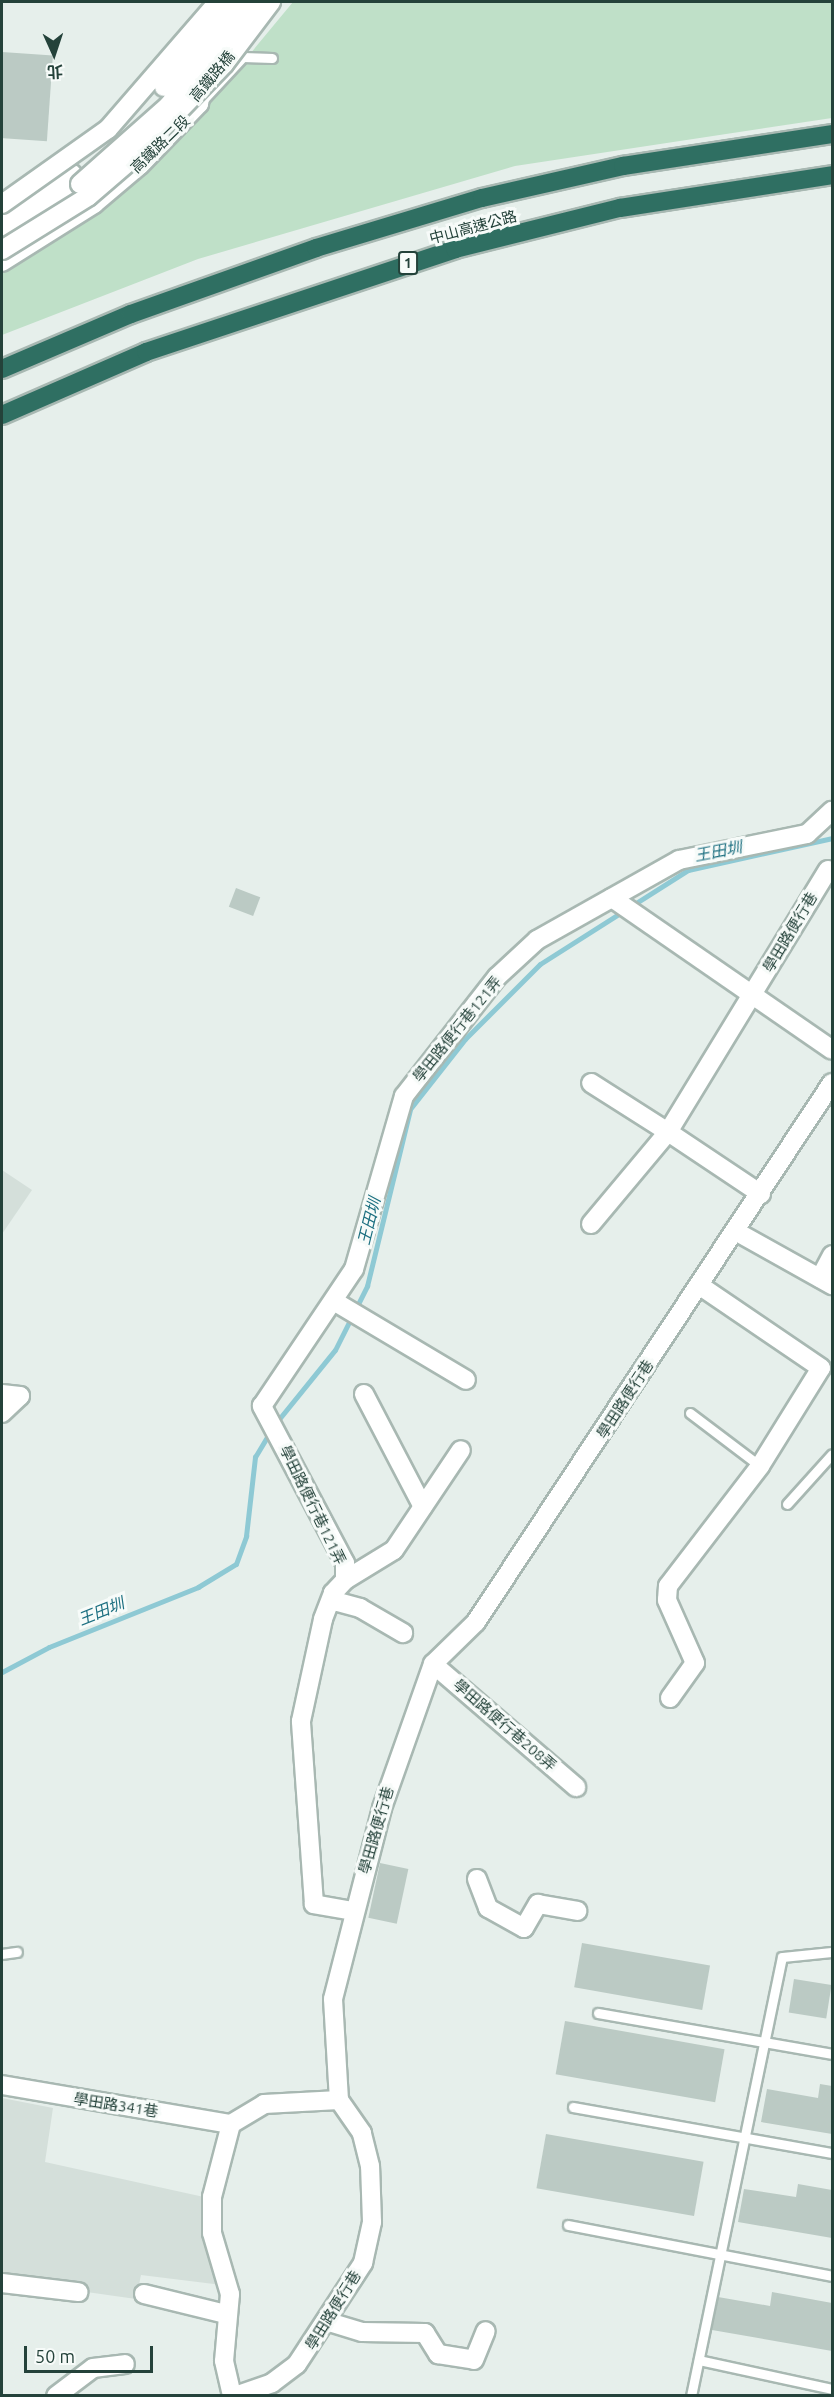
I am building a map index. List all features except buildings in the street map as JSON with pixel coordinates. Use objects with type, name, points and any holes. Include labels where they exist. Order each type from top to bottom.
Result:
[{"type":"highway","name":"中山高速公路","points":[[2,369],[196,290],[482,198],[623,166],[832,134]]},
{"type":"highway","name":"中山高速公路","points":[[2,415],[157,348],[455,249],[620,208],[832,175]]},
{"type":"street","points":[[2,204],[108,129],[218,2]]},
{"type":"street","name":"高鐵路橋","points":[[2,218],[76,179],[157,94],[237,2]]},
{"type":"street","name":"高鐵路橋","points":[[2,232],[76,179],[168,106],[253,2]]},
{"type":"street","name":"高鐵路橋","points":[[2,250],[88,196],[134,158],[224,64],[271,2]]},
{"type":"street","name":"高鐵路二段","points":[[2,193],[102,124],[166,60],[197,65],[205,81],[199,104],[94,204],[2,262]]},
{"type":"street","name":"學田路便行巷121弄","points":[[353,1911],[314,1904],[301,1721],[345,1563],[262,1406],[337,1303],[354,1269],[404,1096],[497,977],[537,940],[679,860],[807,834],[832,811]]},
{"type":"street","name":"學田路便行巷","points":[[591,1224],[668,1132],[828,870]]},
{"type":"street","points":[[612,898],[832,1050]]},
{"type":"street","points":[[591,1083],[761,1194]]},
{"type":"street","name":"學田路便行巷","points":[[234,2396],[272,2383],[297,2364],[329,2322],[363,2263],[372,2222],[370,2166],[362,2133],[339,2100],[333,1999],[353,1911],[399,1755],[433,1664],[476,1622],[699,1285],[737,1232],[832,1083]]},
{"type":"street","points":[[737,1232],[826,1281],[832,1255]]},
{"type":"street","points":[[670,1698],[694,1663],[667,1600],[668,1587],[760,1466],[827,1362],[699,1285]]},
{"type":"street","points":[[337,1303],[466,1380]]},
{"type":"street","points":[[2,1394],[20,1396],[2,1413]]},
{"type":"street","points":[[364,1394],[423,1507]]},
{"type":"street","points":[[403,1633],[338,1602],[339,1586],[394,1550],[461,1450]]},
{"type":"street","name":"學田路便行巷208弄","points":[[433,1664],[576,1787]]},
{"type":"street","points":[[477,1879],[488,1908],[524,1928],[538,1904],[577,1911]]},
{"type":"street","name":"學田路341巷","points":[[2,2085],[231,2124]]},
{"type":"street","points":[[234,2396],[224,2361],[226,2314],[230,2294],[212,2233],[212,2198],[231,2124],[264,2104],[339,2100]]},
{"type":"street","points":[[2,2283],[78,2292]]},
{"type":"street","points":[[144,2294],[226,2314]]},
{"type":"street","points":[[329,2322],[362,2332],[425,2333],[438,2354],[474,2360],[486,2331]]},
{"type":"street","points":[[56,2396],[93,2368],[125,2364]]},
{"type":"lane","points":[[199,104],[243,57],[272,58]]},
{"type":"lane","points":[[690,1413],[760,1466]]},
{"type":"lane","points":[[787,1504],[832,1454]]},
{"type":"lane","points":[[2,1954],[17,1952]]},
{"type":"lane","points":[[691,2396],[782,1957],[832,1952]]},
{"type":"lane","points":[[598,2013],[832,2054]]},
{"type":"lane","points":[[573,2107],[832,2153]]},
{"type":"lane","points":[[568,2225],[832,2276]]},
{"type":"lane","points":[[699,2360],[832,2389]]},
{"type":"shaded area","points":[[2,1170],[32,1190],[2,1234]]},
{"type":"shaded area","points":[[2,2098],[53,2108],[45,2162],[213,2199],[230,2286],[141,2275],[136,2299],[2,2280]]},
{"type":"green space","points":[[293,2],[832,2],[832,118],[515,166],[198,259],[2,335],[2,270],[97,210],[142,173],[187,130]]},
{"type":"waterway","name":"王田圳","points":[[275,1424],[335,1350],[367,1286],[410,1109],[465,1039],[540,964],[688,870],[832,838]]},
{"type":"waterway","name":"王田圳","points":[[2,1672],[49,1647],[198,1587],[236,1564],[246,1536],[255,1457],[270,1432]]}]
